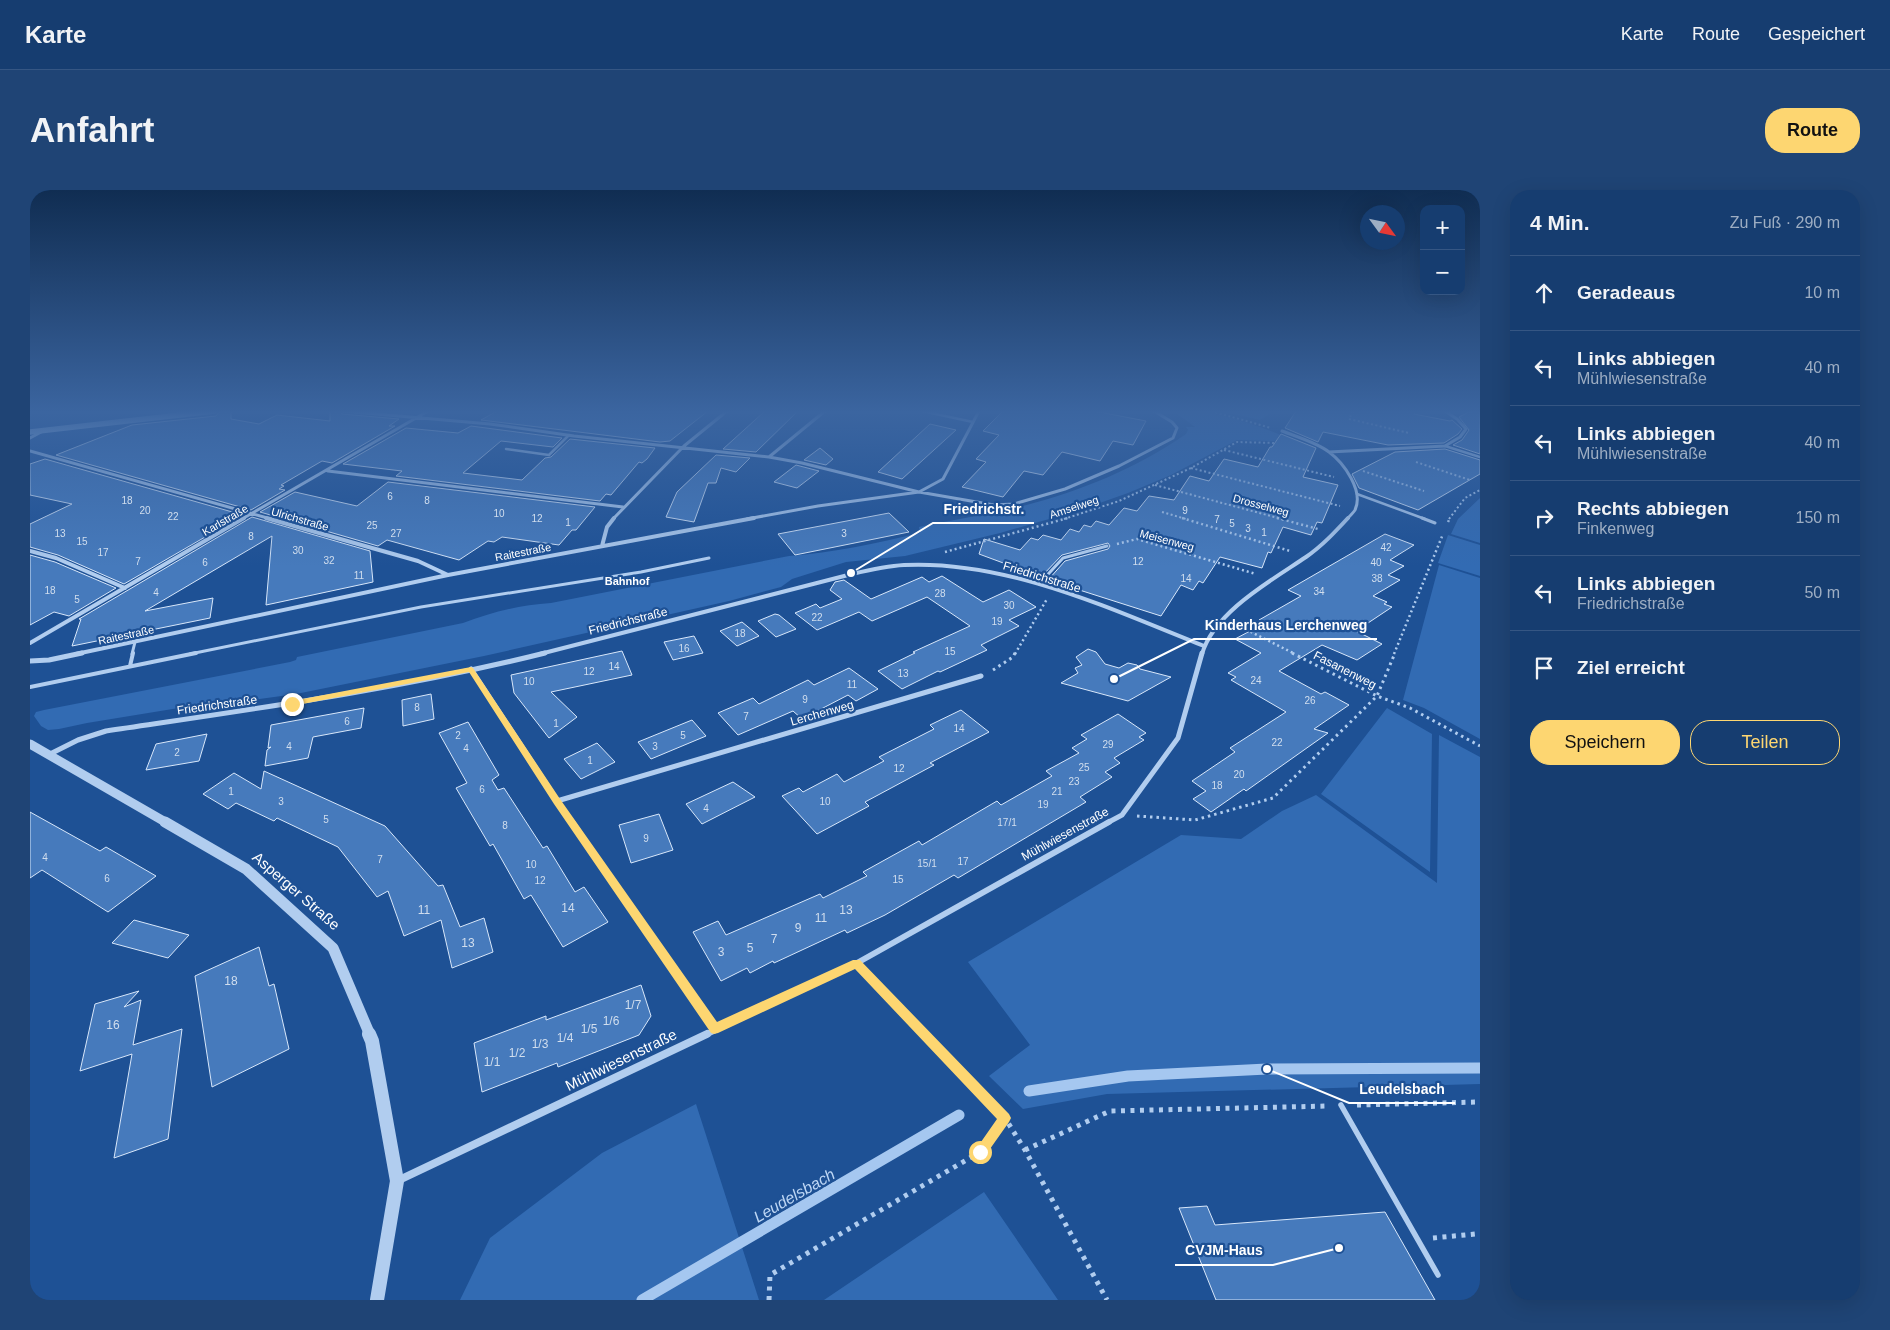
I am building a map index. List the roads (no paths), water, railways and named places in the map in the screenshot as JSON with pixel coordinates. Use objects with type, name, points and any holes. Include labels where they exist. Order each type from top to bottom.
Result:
[{"type":"street","name":"Ulrichstraße","points":[[71,463],[418,561],[448,575]]},
{"type":"street","name":"Karlstraße","points":[[30,643],[253,515],[339,463]]},
{"type":"street","points":[[602,546],[607,527],[623,507],[667,463]]},
{"type":"street","points":[[801,463],[919,492],[994,505],[1014,504],[1065,489],[1125,463]]},
{"type":"street","name":"Raitestraße","points":[[30,661],[49,660],[448,575],[818,506],[919,492],[943,479],[952,463]]},
{"type":"street","points":[[1339,463],[1353,482],[1357,494]]},
{"type":"street","points":[[327,470],[623,507]]},
{"type":"street","name":"Mühlwiesenstraße","points":[[397,1182],[714,1029],[857,963],[1122,815],[1178,738],[1204,646],[1224,618],[1270,579],[1306,556],[1334,534],[1355,510],[1357,494]]},
{"type":"street","points":[[30,551],[56,558],[125,588]]},
{"type":"street","name":"Friedrichstraße","points":[[50,754],[78,740],[106,731],[292,704],[523,658],[788,591],[866,569],[918,565],[955,566],[995,572],[1039,584],[1204,646]]},
{"type":"street","points":[[471,669],[557,801],[714,1029]]},
{"type":"street","name":"Lerchenweg","points":[[557,801],[981,676]]},
{"type":"street","name":"Asperger Straße","points":[[30,744],[246,869],[333,948],[372,1041],[397,1182],[377,1300]]},
{"type":"lane","points":[[1357,494],[1435,523]]},
{"type":"lane","points":[[1039,584],[1064,558],[1107,546]]},
{"type":"lane","points":[[30,687],[421,607],[642,572],[709,558]]},
{"type":"lane","points":[[130,666],[135,642]]},
{"type":"lane","points":[[1340,1105],[1438,1275]]},
{"type":"waterway","name":"Leudelsbach","points":[[1029,1091],[1128,1076],[1267,1069],[1480,1068]]},
{"type":"waterway","name":"Leudelsbach","points":[[642,1300],[959,1115]]},
{"type":"place","name":"Friedrichstr.","points":[[851,573]]},
{"type":"place","name":"Kinderhaus Lerchenweg","points":[[1114,679]]},
{"type":"place","name":"Leudelsbach","points":[[1267,1069]]},
{"type":"place","name":"CVJM-Haus","points":[[1339,1248]]},
{"type":"district","name":"Bahnhof","points":[[627,581]]}]
